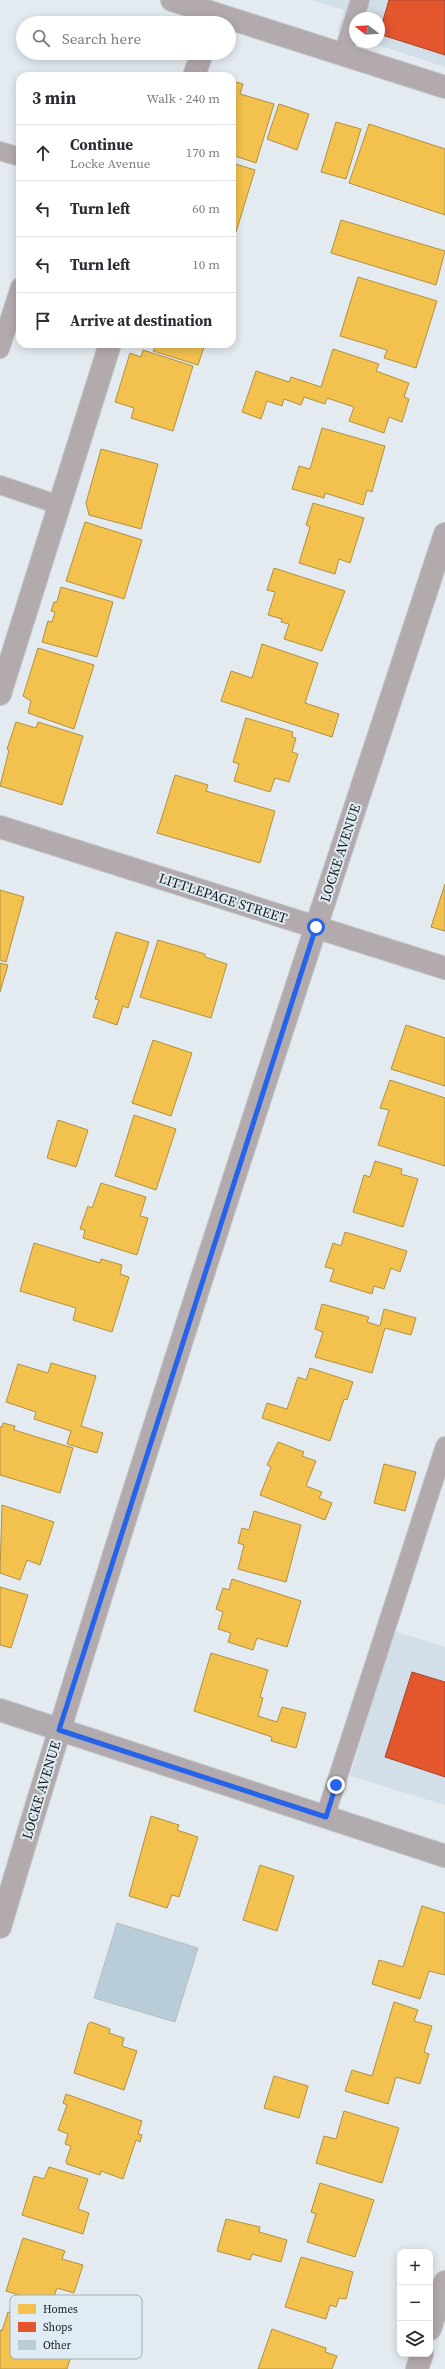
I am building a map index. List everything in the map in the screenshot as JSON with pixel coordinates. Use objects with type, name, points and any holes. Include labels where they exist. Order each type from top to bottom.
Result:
[{"type":"main road","points":[[0,1710],[445,1856]]},
{"type":"street","points":[[172,0],[208,16]]},
{"type":"street","points":[[236,25],[343,54],[445,87]]},
{"type":"street","points":[[195,72],[200,60]]},
{"type":"street","points":[[0,694],[109,348]]},
{"type":"street","name":"LOCKE AVENUE","points":[[0,1927],[59,1730],[316,927],[445,534]]},
{"type":"street","name":"LITTLEPAGE STREET","points":[[0,827],[445,968]]},
{"type":"street","points":[[433,2321],[445,2282]]},
{"type":"street","points":[[417,2369],[421,2357]]},
{"type":"lane","points":[[343,54],[360,0]]},
{"type":"lane","points":[[0,151],[16,157]]},
{"type":"lane","points":[[0,349],[16,299]]},
{"type":"lane","points":[[0,485],[59,505]]},
{"type":"lane","points":[[326,1817],[445,1446]]},
{"type":"shaded area","points":[[311,0],[445,0],[445,67],[385,47],[385,12],[349,12],[349,36],[337,31],[344,10]]},
{"type":"shaded area","points":[[394,1631],[445,1647],[445,1805],[350,1776]]},
{"type":"building: Homes","points":[[236,82],[243,84],[240,94],[274,104],[256,163],[236,156]]},
{"type":"building: Homes","points":[[279,104],[309,114],[297,150],[267,139]]},
{"type":"building: Homes","points":[[336,122],[361,129],[346,179],[321,172]]},
{"type":"building: Homes","points":[[369,124],[445,149],[445,215],[349,183]]},
{"type":"building: Homes","points":[[236,164],[255,170],[236,232]]},
{"type":"building: Homes","points":[[341,220],[445,251],[436,285],[331,253]]},
{"type":"building: Homes","points":[[358,277],[437,301],[416,368],[384,358],[387,350],[340,336]]},
{"type":"building: Homes","points":[[154,348],[204,348],[198,365],[153,351]]},
{"type":"building: Homes","points":[[333,349],[379,364],[376,371],[409,383],[404,397],[409,399],[402,422],[389,417],[384,433],[349,421],[354,407],[327,398],[325,404],[304,397],[301,405],[284,399],[282,406],[267,401],[261,419],[242,412],[256,371],[289,382],[291,377],[321,387]]},
{"type":"building: Homes","points":[[143,350],[193,366],[173,431],[131,418],[134,408],[115,402],[130,353],[141,357]]},
{"type":"building: Homes","points":[[322,428],[385,446],[372,492],[367,490],[363,505],[325,493],[324,498],[292,489],[299,466],[310,469]]},
{"type":"building: Homes","points":[[101,449],[158,464],[141,529],[89,515],[86,503]]},
{"type":"building: Homes","points":[[313,503],[364,518],[350,563],[339,559],[335,574],[299,563],[310,527],[306,525]]},
{"type":"building: Homes","points":[[85,522],[142,540],[124,599],[66,581]]},
{"type":"building: Homes","points":[[274,568],[345,591],[322,651],[284,639],[289,624],[281,622],[282,619],[268,615],[275,592],[267,590]]},
{"type":"building: Homes","points":[[61,587],[113,602],[97,657],[42,642],[48,621],[52,622],[55,612],[51,611],[54,602],[57,602]]},
{"type":"building: Homes","points":[[262,644],[318,663],[305,703],[339,714],[332,737],[221,701],[231,671],[252,678]]},
{"type":"building: Homes","points":[[38,648],[94,665],[74,729],[28,713],[31,701],[23,696]]},
{"type":"building: Homes","points":[[246,718],[293,732],[292,737],[296,738],[292,752],[298,754],[289,782],[275,778],[270,792],[234,781],[239,764],[233,762]]},
{"type":"building: Homes","points":[[16,722],[36,728],[38,722],[83,736],[62,805],[0,786],[9,750],[7,749]]},
{"type":"building: Homes","points":[[175,775],[208,785],[206,791],[275,811],[260,863],[157,833]]},
{"type":"building: Homes","points":[[445,884],[445,931],[431,927]]},
{"type":"building: Homes","points":[[0,890],[24,897],[6,962],[0,960]]},
{"type":"building: Homes","points":[[116,932],[149,942],[128,1008],[123,1006],[117,1025],[93,1017],[99,1000],[95,999]]},
{"type":"building: Homes","points":[[158,940],[205,954],[205,957],[227,964],[211,1018],[140,997]]},
{"type":"building: Homes","points":[[0,963],[8,965],[0,992]]},
{"type":"building: Homes","points":[[406,1025],[445,1038],[445,1086],[391,1069]]},
{"type":"building: Homes","points":[[153,1040],[192,1053],[171,1116],[132,1103]]},
{"type":"building: Homes","points":[[390,1080],[445,1098],[445,1166],[378,1145],[389,1110],[380,1108]]},
{"type":"building: Homes","points":[[134,1115],[176,1129],[156,1190],[115,1176]]},
{"type":"building: Homes","points":[[58,1120],[88,1130],[76,1167],[47,1158]]},
{"type":"building: Homes","points":[[375,1161],[402,1169],[401,1174],[418,1179],[403,1227],[353,1212],[364,1175],[370,1177]]},
{"type":"building: Homes","points":[[101,1183],[146,1197],[140,1216],[148,1218],[137,1255],[83,1238],[85,1230],[80,1229],[88,1206],[92,1208]]},
{"type":"building: Homes","points":[[345,1232],[407,1251],[400,1272],[391,1268],[384,1289],[374,1286],[372,1294],[330,1281],[334,1269],[325,1267],[333,1243],[341,1246]]},
{"type":"building: Homes","points":[[34,1243],[100,1263],[101,1259],[122,1265],[120,1274],[129,1277],[112,1332],[73,1320],[76,1308],[20,1291]]},
{"type":"building: Homes","points":[[322,1304],[369,1317],[367,1322],[380,1326],[384,1309],[416,1318],[411,1335],[385,1328],[372,1373],[315,1357],[323,1332],[315,1329]]},
{"type":"building: Homes","points":[[51,1363],[96,1376],[81,1426],[103,1433],[97,1453],[67,1444],[71,1431],[34,1419],[36,1412],[6,1402],[18,1364],[48,1373]]},
{"type":"building: Homes","points":[[310,1368],[353,1382],[347,1400],[344,1399],[330,1441],[262,1418],[267,1403],[287,1409],[298,1377],[306,1380]]},
{"type":"building: Homes","points":[[3,1423],[15,1426],[14,1430],[73,1448],[60,1493],[0,1475],[0,1427],[2,1427]]},
{"type":"building: Homes","points":[[278,1442],[304,1452],[302,1456],[316,1461],[306,1486],[322,1492],[319,1498],[332,1503],[325,1520],[260,1495],[271,1467],[267,1465]]},
{"type":"building: Homes","points":[[384,1464],[416,1472],[405,1511],[374,1503]]},
{"type":"building: Homes","points":[[2,1505],[54,1522],[40,1565],[27,1560],[20,1580],[0,1573]]},
{"type":"building: Homes","points":[[254,1511],[301,1525],[286,1582],[238,1569],[244,1545],[238,1543],[242,1528],[249,1530]]},
{"type":"building: Homes","points":[[232,1579],[301,1601],[287,1647],[257,1638],[253,1650],[228,1642],[231,1633],[218,1629],[223,1612],[216,1609],[223,1588],[229,1590]]},
{"type":"building: Homes","points":[[0,1587],[28,1595],[11,1648],[0,1645]]},
{"type":"building: Homes","points":[[211,1653],[268,1670],[260,1697],[263,1698],[258,1716],[277,1722],[282,1707],[306,1713],[296,1748],[271,1741],[272,1737],[194,1711]]},
{"type":"building: Homes","points":[[151,1816],[179,1825],[177,1830],[198,1837],[179,1897],[172,1895],[167,1908],[129,1896]]},
{"type":"building: Homes","points":[[260,1865],[294,1876],[277,1931],[243,1920]]},
{"type":"building: Homes","points":[[422,1906],[445,1913],[445,1975],[429,1971],[420,1999],[372,1984],[379,1960],[403,1967]]},
{"type":"building: Homes","points":[[394,2002],[418,2010],[414,2021],[432,2026],[424,2052],[429,2054],[420,2084],[396,2077],[388,2104],[345,2091],[352,2070],[372,2076]]},
{"type":"building: Homes","points":[[91,2022],[110,2029],[109,2033],[124,2038],[122,2046],[137,2051],[124,2090],[74,2073],[88,2024]]},
{"type":"building: Homes","points":[[274,2076],[308,2086],[299,2118],[264,2108]]},
{"type":"building: Homes","points":[[66,2094],[142,2121],[138,2134],[142,2135],[140,2142],[136,2140],[123,2179],[101,2171],[100,2175],[67,2164],[66,2161],[71,2146],[65,2144],[68,2134],[58,2130],[67,2105],[63,2103]]},
{"type":"building: Homes","points":[[344,2111],[399,2128],[382,2183],[316,2163],[324,2136],[336,2139]]},
{"type":"building: Homes","points":[[49,2167],[88,2179],[78,2209],[89,2213],[83,2234],[22,2215],[34,2176],[44,2179]]},
{"type":"building: Homes","points":[[320,2183],[374,2200],[355,2257],[307,2242],[316,2214],[311,2212]]},
{"type":"building: Homes","points":[[226,2219],[260,2227],[259,2232],[287,2240],[281,2262],[252,2254],[250,2260],[217,2251]]},
{"type":"building: Homes","points":[[23,2238],[65,2251],[62,2259],[83,2265],[74,2293],[57,2288],[55,2295],[19,2295],[6,2291]]},
{"type":"building: Homes","points":[[301,2257],[353,2272],[346,2299],[339,2298],[336,2307],[330,2305],[326,2319],[285,2307]]},
{"type":"building: Homes","points":[[8,2312],[10,2313],[10,2359],[70,2359],[67,2369],[0,2369],[0,2330],[2,2331]]},
{"type":"building: Homes","points":[[272,2329],[326,2348],[325,2352],[337,2356],[332,2369],[258,2369]]},
{"type":"building: Shops","points":[[389,0],[445,0],[445,55],[385,36],[385,14]]},
{"type":"building: Shops","points":[[412,1672],[445,1682],[445,1777],[385,1757]]},
{"type":"building: Other","points":[[117,1923],[198,1948],[175,2022],[94,1998]]},
{"type":"route","points":[[316,927],[59,1730],[326,1817],[336,1785]]}]
